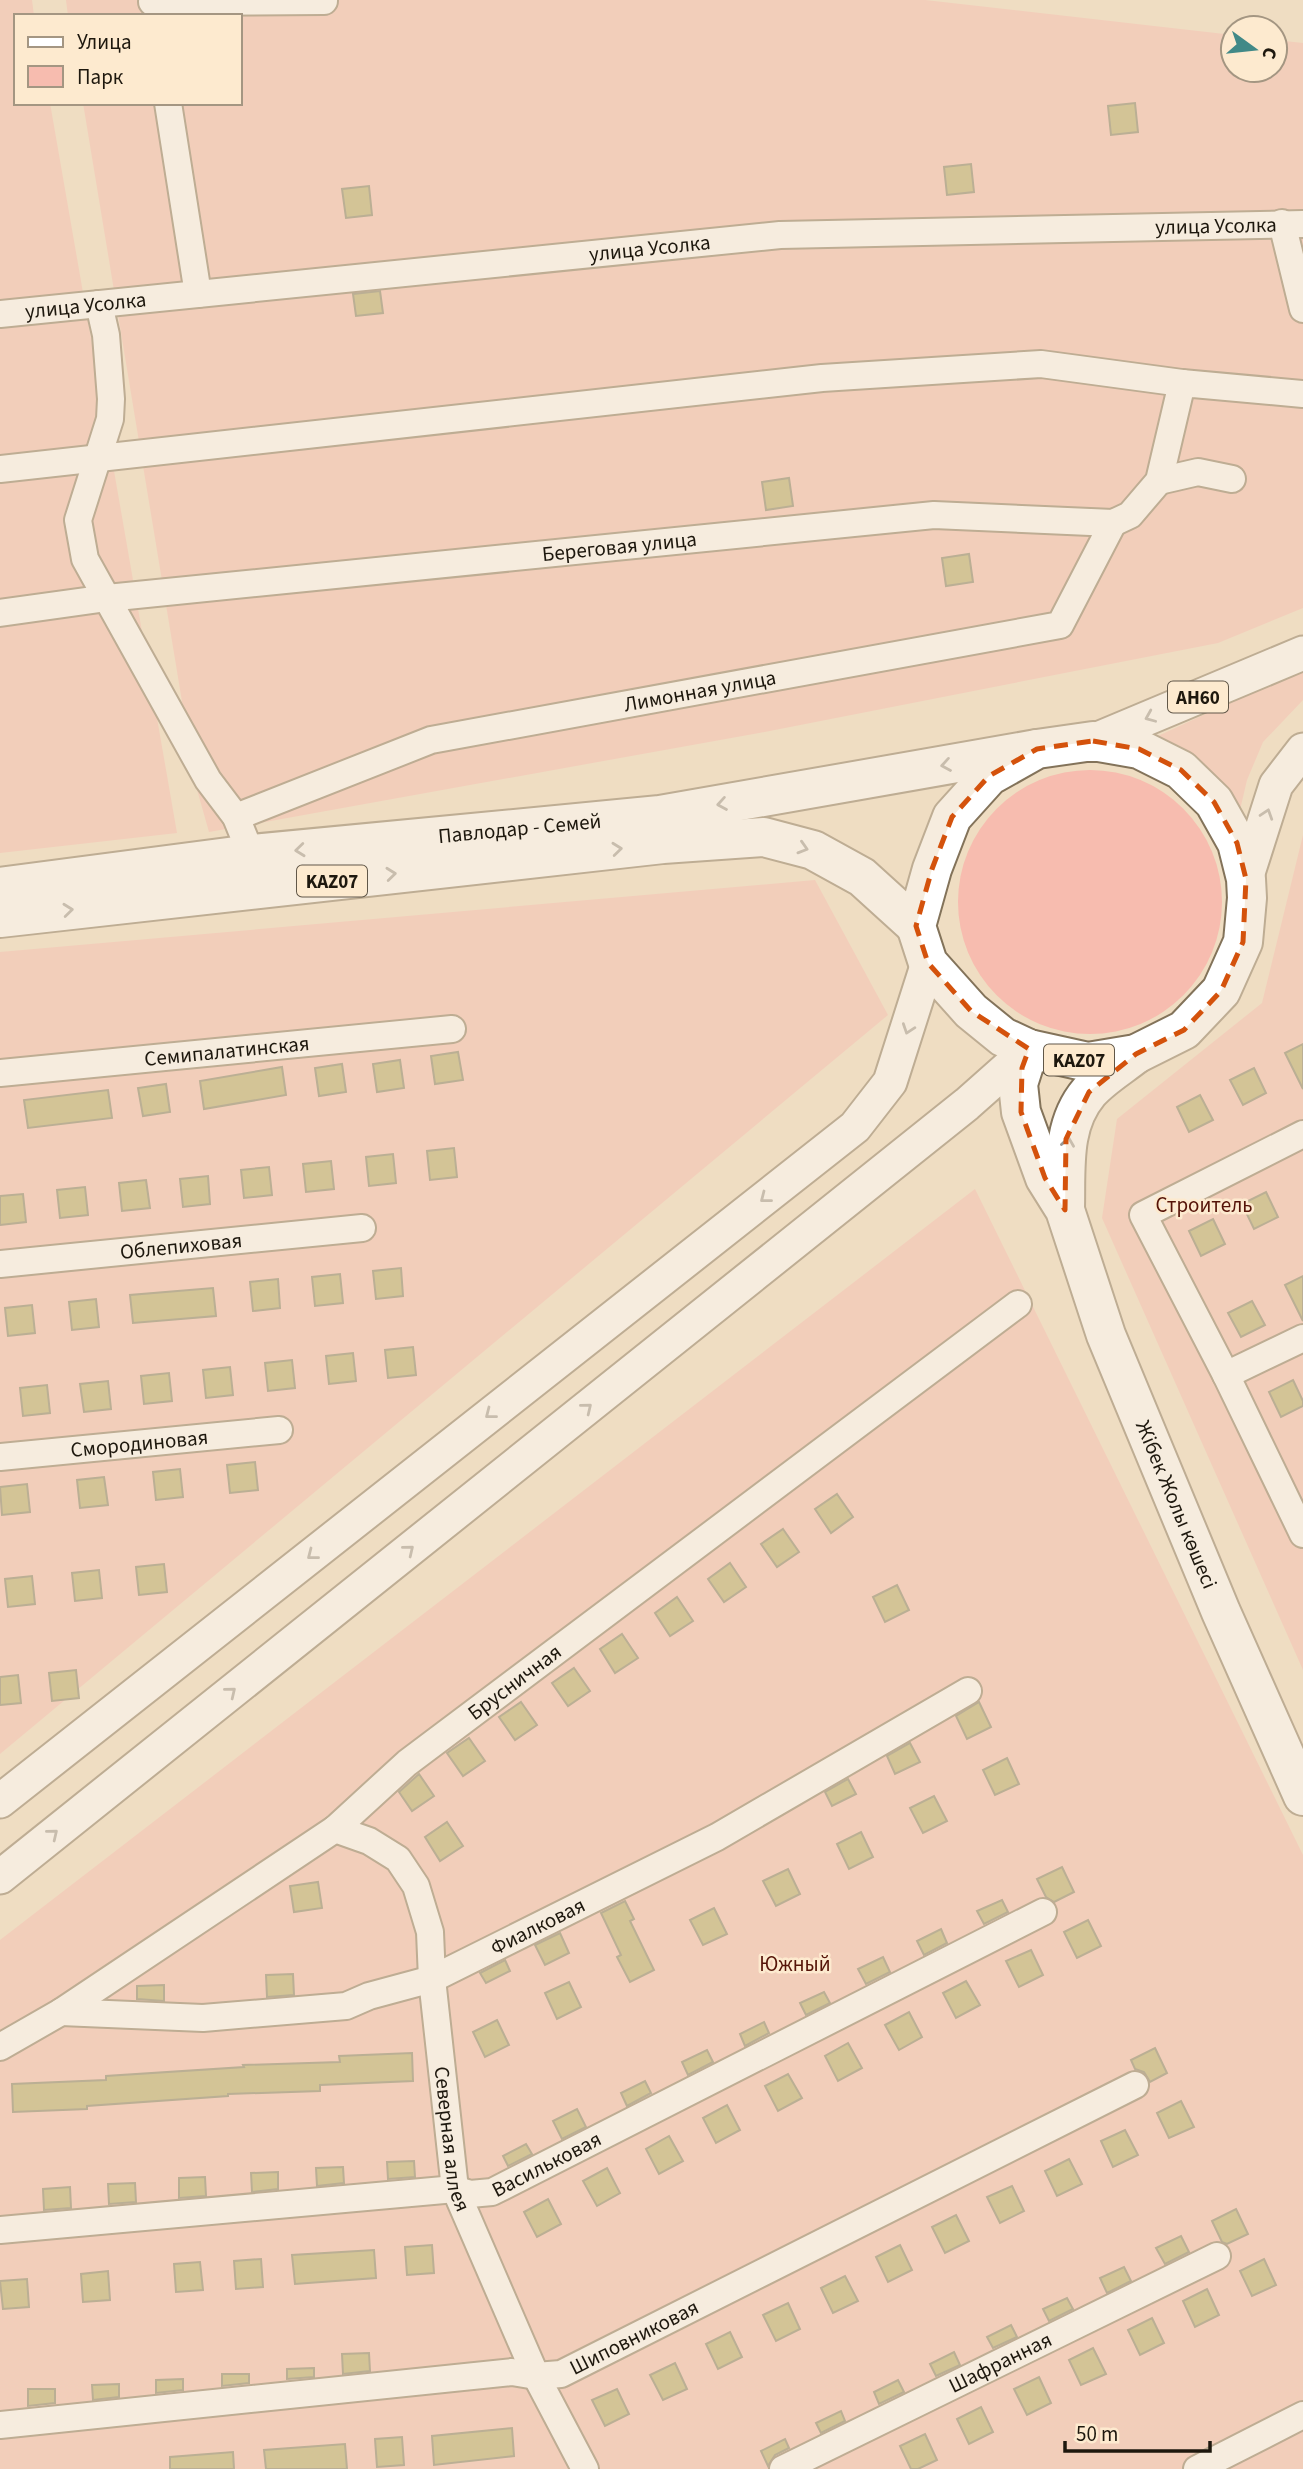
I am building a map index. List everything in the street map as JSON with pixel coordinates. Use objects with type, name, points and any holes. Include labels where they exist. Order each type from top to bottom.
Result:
[{"type":"highway","name":"KAZ07","points":[[1093,741],[1139,749],[1181,770],[1214,802],[1237,842],[1246,879],[1247,898],[1243,942],[1221,991],[1184,1030],[1136,1054],[1088,1062],[1029,1049],[1003,1037],[971,1011],[928,963],[916,926],[932,869],[952,817],[989,776],[1037,749],[1093,741]]},
{"type":"highway","name":"Павлодар - Семей","points":[[0,887],[251,854],[660,815],[1037,749]]},
{"type":"highway","name":"Павлодар - Семей","points":[[0,918],[663,844],[764,837],[813,850],[862,877],[916,926]]},
{"type":"highway","name":"Жібек Жолы көшесі","points":[[1029,1049],[1018,1084],[1021,1112],[1045,1178],[1065,1210],[1106,1335],[1221,1612],[1303,1796]]},
{"type":"highway","name":"Жібек Жолы көшесі","points":[[1065,1210],[1066,1139],[1072,1120],[1089,1093],[1136,1054]]},
{"type":"main road","name":"АН60","points":[[1093,741],[1303,653]]},
{"type":"main road","points":[[1246,879],[1276,785],[1303,750]]},
{"type":"main road","points":[[0,1801],[855,1127],[890,1082],[928,963]]},
{"type":"main road","points":[[0,1877],[967,1104],[1029,1049]]},
{"type":"street","points":[[151,6],[324,1]]},
{"type":"street","points":[[168,105],[198,294]]},
{"type":"street","points":[[1292,223],[1303,309]]},
{"type":"street","name":"улица Усолка","points":[[0,314],[780,235],[1292,223]]},
{"type":"street","points":[[99,304],[106,335],[110,419],[78,520],[85,559],[208,780],[236,817],[251,854]]},
{"type":"street","points":[[0,469],[822,378],[1041,364],[1182,383],[1303,394]]},
{"type":"street","points":[[1122,519],[1159,481],[1182,383]]},
{"type":"street","points":[[1159,481],[1198,472],[1232,479]]},
{"type":"street","name":"Береговая улица","points":[[0,612],[107,598],[934,515],[1122,519]]},
{"type":"street","name":"Лимонная улица","points":[[236,817],[431,740],[1060,625],[1122,519]]},
{"type":"street","name":"Семипалатинская","points":[[0,1073],[452,1028]]},
{"type":"street","points":[[1303,1133],[1143,1215],[1226,1375],[1303,1534]]},
{"type":"street","name":"Облепиховая","points":[[0,1264],[362,1228]]},
{"type":"street","name":"Брусничная","points":[[0,2047],[61,2012],[335,1829],[407,1763],[1018,1304]]},
{"type":"street","points":[[1226,1375],[1303,1338]]},
{"type":"street","name":"Смородиновая","points":[[0,1457],[279,1430]]},
{"type":"street","name":"Фиалковая","points":[[61,2012],[203,2018],[346,2006],[369,1996],[432,1979],[717,1837],[968,1691]]},
{"type":"street","name":"Северная аллея","points":[[335,1829],[369,1841],[398,1859],[416,1886],[430,1932],[432,1979],[455,2189],[536,2376],[585,2469]]},
{"type":"street","name":"Васильковая","points":[[0,2230],[455,2189],[470,2194],[492,2192],[1043,1912]]},
{"type":"street","name":"Шиповниковая","points":[[0,2425],[512,2372],[536,2376],[561,2374],[1135,2085]]},
{"type":"street","name":"Шафранная","points":[[783,2469],[1217,2256]]},
{"type":"street","points":[[1197,2469],[1303,2415]]},
{"type":"highlighted area","points":[[1093,741],[1139,749],[1181,770],[1214,802],[1237,843],[1246,879],[1243,942],[1221,991],[1184,1030],[1136,1054],[1089,1092],[1066,1139],[1065,1210],[1045,1178],[1021,1112],[1022,1068],[1029,1049],[971,1011],[928,963],[916,926],[932,869],[952,817],[989,776],[1037,749]]},
{"type":"green space","points":[[0,0],[32,0],[34,14],[14,14],[14,105],[50,105],[177,833],[0,853]]},
{"type":"green space","points":[[66,0],[925,0],[1219,33],[1219,84],[1289,84],[1289,42],[1303,43],[1303,608],[1218,643],[759,733],[209,832],[196,786],[83,105],[242,105],[242,14],[68,14]]},
{"type":"green space","points":[[1303,669],[1303,700],[1263,742],[1247,780],[1236,827],[1145,742]]},
{"type":"green space","points":[[1077,770],[1103,770],[1128,775],[1152,785],[1184,808],[1200,828],[1212,851],[1220,876],[1220,928],[1212,953],[1200,976],[1184,996],[1164,1012],[1128,1029],[1103,1034],[1077,1034],[1052,1029],[1028,1019],[996,996],[980,976],[963,940],[958,915],[958,889],[963,864],[973,840],[996,808],[1016,792],[1052,775]]},
{"type":"green space","name":"Строитель","points":[[1303,835],[1303,1670],[1102,1218],[1117,1119],[1262,1003]]},
{"type":"green space","points":[[815,880],[888,1015],[0,1754],[0,952]]},
{"type":"green space","name":"Южный","points":[[975,1189],[1303,1855],[1303,2469],[0,2469],[0,1940]]},
{"type":"building","points":[[1135,103],[1138,132],[1111,135],[1108,106]]},
{"type":"building","points":[[971,164],[974,192],[947,195],[944,167]]},
{"type":"building","points":[[369,186],[372,215],[346,218],[342,189]]},
{"type":"building","points":[[380,291],[383,313],[356,316],[353,294]]},
{"type":"building","points":[[789,478],[793,506],[766,510],[762,482]]},
{"type":"building","points":[[969,554],[973,582],[946,586],[942,558]]},
{"type":"building","points":[[1303,1044],[1303,1089],[1285,1053]]},
{"type":"building","points":[[458,1052],[463,1080],[435,1084],[431,1056]]},
{"type":"building","points":[[400,1060],[404,1088],[377,1092],[373,1064]]},
{"type":"building","points":[[342,1064],[346,1092],[319,1096],[315,1068]]},
{"type":"building","points":[[282,1067],[286,1095],[204,1109],[200,1081]]},
{"type":"building","points":[[1254,1068],[1266,1093],[1243,1105],[1230,1080]]},
{"type":"building","points":[[166,1084],[170,1112],[143,1116],[138,1088]]},
{"type":"building","points":[[108,1090],[112,1118],[28,1128],[24,1100]]},
{"type":"building","points":[[1200,1095],[1213,1120],[1189,1132],[1177,1107]]},
{"type":"building","points":[[454,1148],[457,1177],[430,1180],[427,1151]]},
{"type":"building","points":[[393,1154],[396,1183],[369,1186],[366,1157]]},
{"type":"building","points":[[331,1161],[334,1189],[306,1192],[303,1164]]},
{"type":"building","points":[[269,1167],[272,1195],[244,1198],[241,1170]]},
{"type":"building","points":[[208,1176],[210,1204],[183,1207],[180,1179]]},
{"type":"building","points":[[146,1180],[150,1208],[122,1211],[119,1183]]},
{"type":"building","points":[[85,1187],[88,1215],[60,1218],[57,1190]]},
{"type":"building","points":[[1266,1192],[1278,1217],[1254,1229],[1242,1204]]},
{"type":"building","points":[[23,1194],[26,1222],[0,1225],[0,1196]]},
{"type":"building","points":[[1213,1219],[1225,1244],[1201,1256],[1189,1231]]},
{"type":"building","points":[[401,1268],[403,1296],[376,1299],[373,1271]]},
{"type":"building","points":[[340,1274],[343,1303],[315,1306],[312,1277]]},
{"type":"building","points":[[1303,1276],[1303,1321],[1285,1285]]},
{"type":"building","points":[[278,1279],[280,1308],[253,1311],[250,1282]]},
{"type":"building","points":[[213,1288],[216,1316],[133,1323],[130,1295]]},
{"type":"building","points":[[96,1299],[99,1327],[72,1330],[69,1302]]},
{"type":"building","points":[[1252,1301],[1265,1325],[1241,1337],[1228,1313]]},
{"type":"building","points":[[32,1305],[35,1333],[8,1336],[5,1308]]},
{"type":"building","points":[[413,1347],[416,1375],[388,1378],[385,1350]]},
{"type":"building","points":[[353,1353],[356,1381],[329,1384],[326,1356]]},
{"type":"building","points":[[292,1360],[295,1388],[268,1391],[265,1363]]},
{"type":"building","points":[[230,1367],[233,1395],[206,1398],[203,1370]]},
{"type":"building","points":[[169,1373],[172,1401],[144,1404],[141,1376]]},
{"type":"building","points":[[1293,1380],[1303,1406],[1281,1417],[1269,1392]]},
{"type":"building","points":[[108,1381],[111,1409],[84,1412],[80,1384]]},
{"type":"building","points":[[47,1385],[50,1413],[23,1416],[20,1388]]},
{"type":"building","points":[[255,1462],[258,1490],[230,1493],[227,1465]]},
{"type":"building","points":[[180,1469],[183,1497],[156,1500],[153,1472]]},
{"type":"building","points":[[104,1477],[108,1505],[80,1508],[77,1480]]},
{"type":"building","points":[[27,1484],[30,1512],[2,1515],[0,1487]]},
{"type":"building","points":[[837,1494],[853,1517],[831,1533],[815,1509]]},
{"type":"building","points":[[783,1529],[799,1552],[777,1567],[761,1544]]},
{"type":"building","points":[[730,1563],[746,1587],[724,1602],[708,1579]]},
{"type":"building","points":[[164,1564],[167,1592],[139,1595],[136,1567]]},
{"type":"building","points":[[99,1570],[102,1598],[75,1601],[72,1573]]},
{"type":"building","points":[[32,1576],[35,1604],[8,1607],[5,1579]]},
{"type":"building","points":[[897,1585],[909,1610],[885,1622],[873,1597]]},
{"type":"building","points":[[677,1597],[693,1621],[670,1636],[655,1613]]},
{"type":"building","points":[[622,1634],[638,1658],[615,1673],[600,1649]]},
{"type":"building","points":[[574,1668],[590,1691],[568,1706],[552,1683]]},
{"type":"building","points":[[76,1670],[79,1698],[52,1701],[49,1673]]},
{"type":"building","points":[[18,1675],[21,1703],[0,1705],[0,1677]]},
{"type":"building","points":[[521,1702],[537,1725],[515,1740],[499,1717]]},
{"type":"building","points":[[979,1702],[991,1727],[967,1739],[956,1716]]},
{"type":"building","points":[[469,1738],[485,1761],[463,1776],[447,1753]]},
{"type":"building","points":[[910,1743],[920,1762],[895,1774],[887,1756]]},
{"type":"building","points":[[1007,1758],[1019,1784],[995,1795],[983,1770]]},
{"type":"building","points":[[419,1774],[434,1796],[412,1811],[399,1792]]},
{"type":"building","points":[[848,1779],[856,1794],[832,1806],[825,1792]]},
{"type":"building","points":[[934,1796],[947,1821],[923,1833],[910,1808]]},
{"type":"building","points":[[447,1822],[463,1846],[440,1861],[425,1837]]},
{"type":"building","points":[[861,1832],[873,1857],[849,1869],[837,1844]]},
{"type":"building","points":[[1062,1867],[1074,1892],[1054,1902],[1046,1897],[1037,1879]]},
{"type":"building","points":[[788,1869],[800,1894],[776,1906],[763,1881]]},
{"type":"building","points":[[318,1882],[322,1908],[294,1912],[290,1886]]},
{"type":"building","points":[[1002,1900],[1008,1912],[984,1924],[977,1911]]},
{"type":"building","points":[[625,1901],[634,1919],[630,1921],[654,1970],[630,1982],[617,1957],[621,1955],[601,1913]]},
{"type":"building","points":[[714,1908],[727,1934],[703,1945],[690,1920]]},
{"type":"building","points":[[1088,1920],[1101,1946],[1077,1958],[1064,1932]]},
{"type":"building","points":[[941,1929],[947,1943],[924,1955],[917,1941]]},
{"type":"building","points":[[560,1933],[569,1953],[545,1965],[535,1945]]},
{"type":"building","points":[[1031,1950],[1043,1975],[1019,1987],[1006,1961]]},
{"type":"building","points":[[883,1957],[890,1972],[866,1984],[858,1969]]},
{"type":"building","points":[[505,1960],[510,1971],[486,1983],[480,1973]]},
{"type":"building","points":[[293,1974],[294,1995],[267,1997],[266,1975]]},
{"type":"building","points":[[966,1981],[980,2005],[956,2018],[943,1993]]},
{"type":"building","points":[[569,1982],[581,2007],[557,2019],[545,1993]]},
{"type":"building","points":[[164,1985],[164,2001],[137,1999],[137,1986]]},
{"type":"building","points":[[824,1992],[830,2003],[806,2015],[800,2003]]},
{"type":"building","points":[[909,2012],[922,2037],[899,2050],[885,2025]]},
{"type":"building","points":[[497,2020],[509,2045],[485,2057],[473,2032]]},
{"type":"building","points":[[764,2022],[769,2033],[745,2046],[740,2034]]},
{"type":"building","points":[[848,2043],[862,2068],[838,2081],[825,2056]]},
{"type":"building","points":[[1155,2048],[1167,2073],[1150,2082],[1144,2072],[1135,2069],[1131,2060]]},
{"type":"building","points":[[707,2050],[713,2062],[688,2075],[682,2062]]},
{"type":"building","points":[[412,2053],[413,2081],[320,2085],[320,2091],[228,2094],[87,2106],[87,2109],[13,2112],[12,2084],[106,2080],[106,2076],[244,2067],[243,2065],[340,2062],[339,2056]]},
{"type":"building","points":[[788,2074],[802,2098],[778,2111],[765,2086]]},
{"type":"building","points":[[645,2081],[651,2093],[627,2106],[621,2093]]},
{"type":"building","points":[[1181,2101],[1194,2127],[1169,2138],[1157,2113]]},
{"type":"building","points":[[727,2105],[740,2130],[716,2143],[703,2118]]},
{"type":"building","points":[[577,2109],[586,2127],[562,2139],[553,2121]]},
{"type":"building","points":[[1125,2130],[1138,2155],[1113,2167],[1101,2141]]},
{"type":"building","points":[[669,2136],[683,2161],[659,2174],[646,2149]]},
{"type":"building","points":[[526,2144],[532,2154],[508,2166],[503,2156]]},
{"type":"building","points":[[1069,2159],[1082,2184],[1057,2196],[1045,2171]]},
{"type":"building","points":[[414,2161],[415,2177],[388,2179],[387,2162]]},
{"type":"building","points":[[343,2167],[344,2183],[317,2186],[316,2168]]},
{"type":"building","points":[[607,2168],[620,2193],[597,2206],[583,2181]]},
{"type":"building","points":[[278,2172],[278,2189],[252,2192],[251,2173]]},
{"type":"building","points":[[205,2177],[206,2196],[179,2198],[179,2178]]},
{"type":"building","points":[[135,2183],[136,2202],[109,2204],[108,2184]]},
{"type":"building","points":[[1012,2186],[1024,2211],[1000,2223],[987,2197]]},
{"type":"building","points":[[70,2187],[71,2208],[44,2210],[43,2189]]},
{"type":"building","points":[[548,2199],[561,2224],[537,2237],[524,2212]]},
{"type":"building","points":[[1236,2209],[1248,2234],[1227,2244],[1222,2242],[1212,2221]]},
{"type":"building","points":[[956,2215],[969,2241],[945,2253],[932,2227]]},
{"type":"building","points":[[1181,2236],[1189,2252],[1165,2264],[1156,2248]]},
{"type":"building","points":[[432,2245],[434,2273],[407,2275],[405,2247]]},
{"type":"building","points":[[900,2245],[912,2270],[888,2282],[876,2257]]},
{"type":"building","points":[[374,2250],[376,2278],[295,2284],[292,2255]]},
{"type":"building","points":[[261,2259],[263,2287],[236,2289],[234,2261]]},
{"type":"building","points":[[1264,2259],[1276,2285],[1252,2296],[1240,2271]]},
{"type":"building","points":[[200,2262],[203,2290],[176,2292],[174,2264]]},
{"type":"building","points":[[1124,2267],[1131,2281],[1107,2293],[1100,2278]]},
{"type":"building","points":[[108,2271],[110,2300],[83,2302],[81,2274]]},
{"type":"building","points":[[845,2276],[858,2301],[833,2313],[821,2288]]},
{"type":"building","points":[[27,2279],[29,2307],[3,2309],[0,2281]]},
{"type":"building","points":[[1207,2289],[1219,2315],[1195,2327],[1183,2301]]},
{"type":"building","points":[[1067,2298],[1073,2309],[1049,2321],[1043,2309]]},
{"type":"building","points":[[788,2303],[800,2329],[776,2341],[763,2315]]},
{"type":"building","points":[[1152,2318],[1164,2343],[1140,2355],[1128,2330]]},
{"type":"building","points":[[1011,2325],[1017,2337],[993,2348],[987,2337]]},
{"type":"building","points":[[730,2332],[742,2357],[718,2369],[706,2344]]},
{"type":"building","points":[[1093,2348],[1106,2374],[1081,2385],[1069,2360]]},
{"type":"building","points":[[954,2352],[960,2365],[936,2376],[930,2364]]},
{"type":"building","points":[[369,2353],[370,2371],[343,2374],[342,2354]]},
{"type":"building","points":[[675,2363],[687,2389],[663,2400],[650,2375]]},
{"type":"building","points":[[314,2368],[314,2377],[287,2379],[287,2369]]},
{"type":"building","points":[[222,2374],[249,2374],[249,2383],[222,2386]]},
{"type":"building","points":[[1039,2377],[1051,2403],[1027,2415],[1014,2389]]},
{"type":"building","points":[[183,2379],[183,2390],[156,2393],[156,2380]]},
{"type":"building","points":[[898,2380],[904,2392],[879,2404],[874,2392]]},
{"type":"building","points":[[119,2384],[119,2397],[93,2400],[92,2385]]},
{"type":"building","points":[[28,2389],[55,2389],[55,2403],[28,2406]]},
{"type":"building","points":[[617,2389],[629,2414],[605,2426],[592,2400]]},
{"type":"building","points":[[981,2407],[993,2432],[969,2444],[957,2419]]},
{"type":"building","points":[[841,2411],[845,2421],[821,2433],[816,2423]]},
{"type":"building","points":[[512,2428],[514,2456],[434,2465],[432,2436]]},
{"type":"building","points":[[925,2434],[937,2460],[918,2469],[911,2469],[900,2446]]},
{"type":"building","points":[[402,2437],[404,2465],[377,2467],[375,2439]]},
{"type":"building","points":[[785,2439],[789,2448],[775,2455],[768,2466],[761,2451]]},
{"type":"building","points":[[345,2444],[347,2469],[266,2469],[264,2450]]},
{"type":"building","points":[[233,2452],[234,2469],[170,2469],[170,2457]]}]
